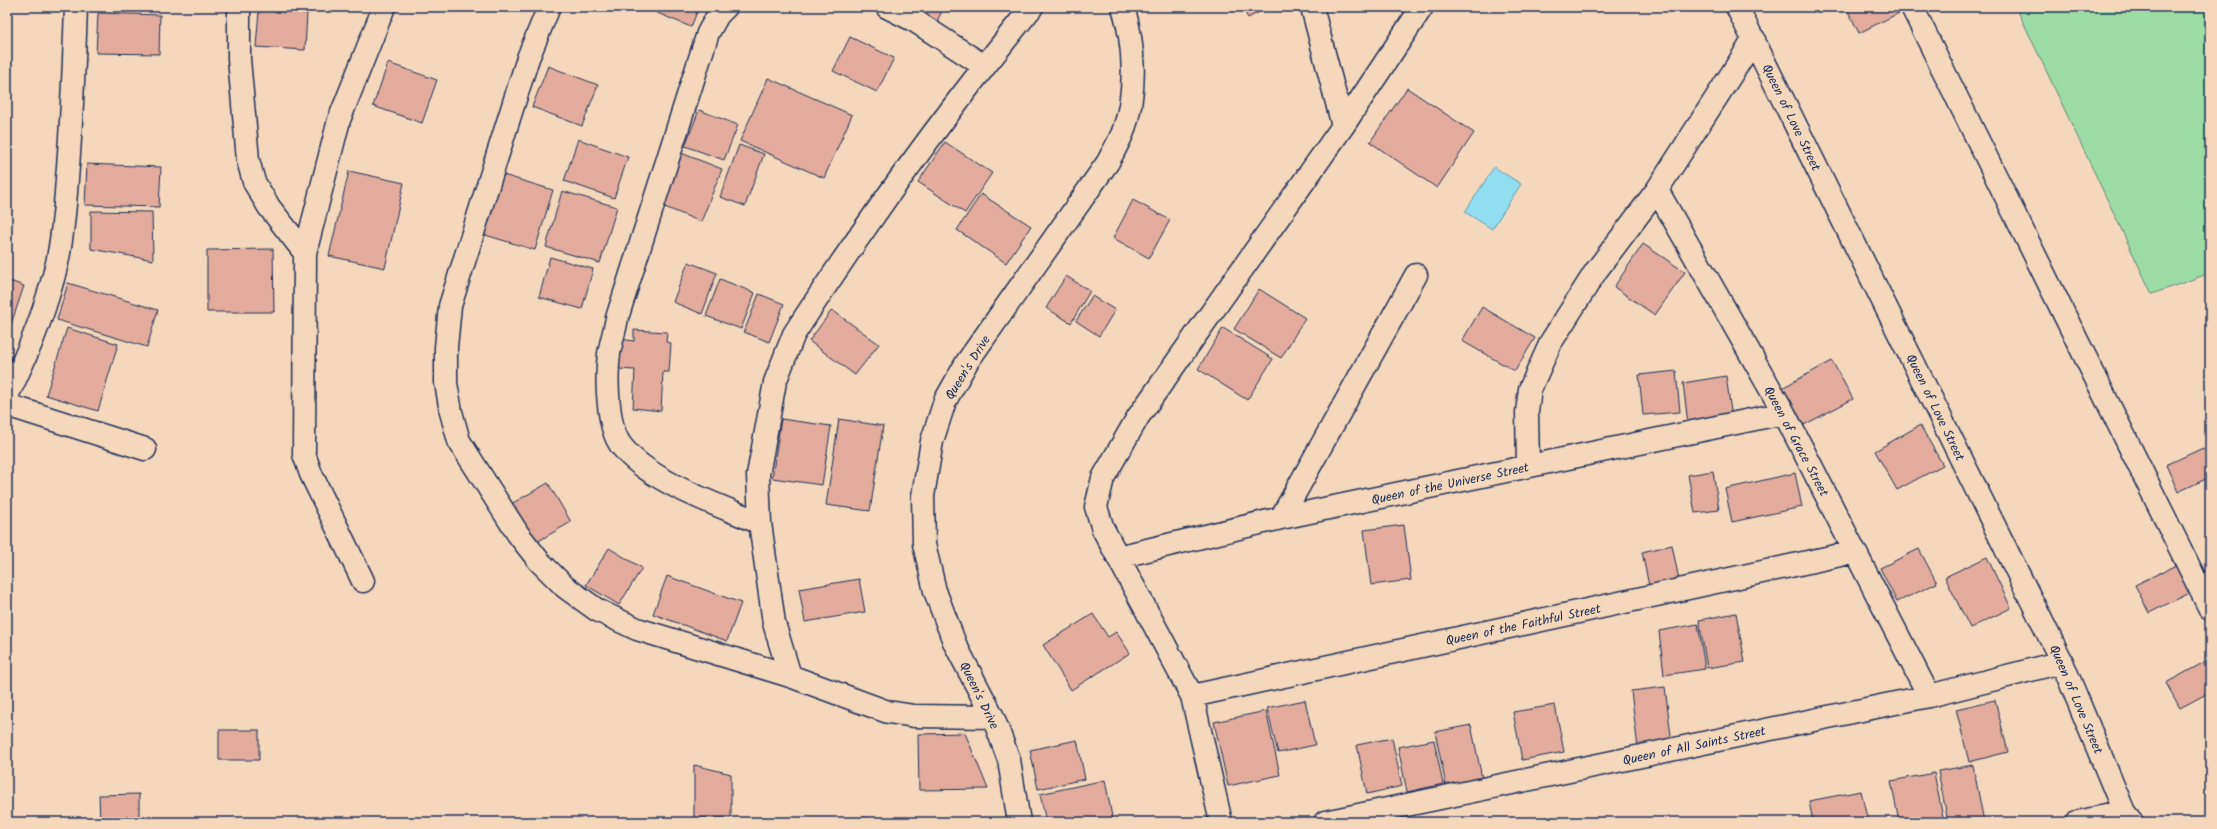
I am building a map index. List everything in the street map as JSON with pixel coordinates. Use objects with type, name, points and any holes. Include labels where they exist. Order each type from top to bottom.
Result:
[{"type":"street","points":[[7,396],[27,355],[44,308],[57,263],[65,205],[72,129],[76,7]]},
{"type":"street","points":[[239,7],[239,59],[248,160],[254,182],[269,207],[305,253]]},
{"type":"street","points":[[363,581],[311,474],[304,454],[305,253],[338,120],[384,7]]},
{"type":"street","points":[[549,7],[528,58],[450,306],[446,347],[446,383],[451,412],[459,441],[526,545],[565,587],[597,610],[637,630],[790,676],[888,712],[914,716],[993,717]]},
{"type":"street","points":[[726,7],[718,15],[708,33],[617,318],[609,355],[610,411],[613,430],[619,443],[632,459],[673,485],[760,523]]},
{"type":"street","points":[[887,7],[915,21],[984,66]]},
{"type":"street","points":[[790,676],[774,623],[760,523],[758,475],[775,382],[794,334],[856,241],[984,66],[1032,7]]},
{"type":"street","name":"Queen's Drive","points":[[1019,822],[1009,760],[993,717],[956,644],[935,591],[924,544],[923,496],[932,440],[945,401],[967,362],[1108,162],[1123,131],[1130,105],[1132,76],[1131,41],[1123,7]]},
{"type":"street","points":[[1312,7],[1343,126]]},
{"type":"street","points":[[1221,822],[1192,696],[1103,529],[1096,507],[1103,478],[1138,417],[1343,126],[1422,7]]},
{"type":"street","name":"Queen of Love Street","points":[[1737,7],[2062,662],[2128,817]]},
{"type":"street","points":[[1912,7],[2210,609]]},
{"type":"street","points":[[1528,466],[1527,412],[1530,389],[1538,366],[1551,342],[1596,272],[1657,190],[1754,39]]},
{"type":"street","name":"Queen of Grace Street","points":[[1657,190],[1784,413],[1928,696]]},
{"type":"street","points":[[1281,518],[1416,275]]},
{"type":"street","points":[[7,405],[145,449]]},
{"type":"street","name":"Queen of the Universe Street","points":[[1118,557],[1281,518],[1784,413]]},
{"type":"street","name":"Queen of the Faithful Street","points":[[1192,696],[1854,552]]},
{"type":"street","name":"Queen of All Saints Street","points":[[1325,822],[1928,696],[2062,662]]},
{"type":"street","points":[[2078,822],[2128,817]]},
{"type":"green space","points":[[2016,7],[2210,7],[2210,273],[2152,294]]},
{"type":"water","points":[[1494,167],[1521,184],[1492,229],[1465,212]]},
{"type":"building","points":[[95,7],[159,7],[159,10]]},
{"type":"building","points":[[643,7],[699,7],[691,27]]},
{"type":"building","points":[[911,7],[944,7],[937,21]]},
{"type":"building","points":[[1242,7],[1269,7],[1248,18]]},
{"type":"building","points":[[1846,7],[1896,7],[1899,13],[1859,33]]},
{"type":"building","points":[[259,10],[307,13],[305,50],[256,47]]},
{"type":"building","points":[[98,13],[160,15],[159,54],[96,53]]},
{"type":"building","points":[[850,37],[894,58],[877,92],[833,71]]},
{"type":"building","points":[[388,63],[437,80],[422,123],[373,106]]},
{"type":"building","points":[[548,66],[598,85],[582,126],[532,107]]},
{"type":"building","points":[[768,78],[852,115],[824,178],[740,141]]},
{"type":"building","points":[[1407,88],[1474,133],[1437,188],[1370,142]]},
{"type":"building","points":[[699,110],[738,125],[724,160],[685,146]]},
{"type":"building","points":[[578,139],[628,157],[614,198],[564,181]]},
{"type":"building","points":[[945,142],[992,173],[965,213],[918,182]]},
{"type":"building","points":[[739,145],[764,154],[745,206],[720,197]]},
{"type":"building","points":[[681,153],[722,169],[701,222],[660,205]]},
{"type":"building","points":[[87,164],[161,167],[159,207],[85,205]]},
{"type":"building","points":[[349,171],[404,183],[385,268],[329,256]]},
{"type":"building","points":[[500,174],[553,190],[535,250],[482,234]]},
{"type":"building","points":[[562,191],[617,207],[600,263],[546,247]]},
{"type":"building","points":[[981,194],[1031,226],[1006,263],[957,230]]},
{"type":"building","points":[[1133,200],[1170,220],[1149,258],[1113,238]]},
{"type":"building","points":[[91,211],[152,212],[153,260],[91,249]]},
{"type":"building","points":[[1643,244],[1685,272],[1655,315],[1614,287]]},
{"type":"building","points":[[273,249],[274,312],[207,312],[207,250]]},
{"type":"building","points":[[550,257],[593,269],[582,309],[539,297]]},
{"type":"building","points":[[688,262],[717,273],[702,314],[673,302]]},
{"type":"building","points":[[1066,276],[1090,291],[1071,323],[1046,308]]},
{"type":"building","points":[[720,279],[755,293],[741,329],[706,316]]},
{"type":"building","points":[[7,280],[24,286],[7,336]]},
{"type":"building","points":[[68,283],[158,310],[147,347],[57,320]]},
{"type":"building","points":[[1259,289],[1305,318],[1281,358],[1234,329]]},
{"type":"building","points":[[759,294],[784,304],[769,342],[744,332]]},
{"type":"building","points":[[1092,296],[1115,310],[1099,336],[1076,321]]},
{"type":"building","points":[[1482,307],[1535,338],[1515,371],[1462,341]]},
{"type":"building","points":[[832,310],[879,344],[855,375],[809,341]]},
{"type":"building","points":[[67,328],[118,344],[98,411],[46,395]]},
{"type":"building","points":[[1223,328],[1273,359],[1247,400],[1198,369]]},
{"type":"building","points":[[634,330],[667,332],[666,342],[671,343],[669,372],[663,372],[661,411],[633,408],[635,370],[619,369],[620,339],[634,341]]},
{"type":"building","points":[[1832,361],[1853,399],[1800,427],[1780,389]]},
{"type":"building","points":[[1676,371],[1680,412],[1643,415],[1639,375]]},
{"type":"building","points":[[1726,376],[1732,418],[1688,424],[1683,383]]},
{"type":"building","points":[[781,419],[831,426],[822,485],[772,478]]},
{"type":"building","points":[[839,419],[883,426],[870,511],[826,505]]},
{"type":"building","points":[[1920,425],[1943,465],[1897,490],[1875,451]]},
{"type":"building","points":[[2203,448],[2210,462],[2210,477],[2178,492],[2166,465]]},
{"type":"building","points":[[1713,471],[1719,510],[1695,513],[1688,475]]},
{"type":"building","points":[[1795,473],[1802,507],[1732,522],[1725,489]]},
{"type":"building","points":[[548,483],[571,522],[535,543],[511,504]]},
{"type":"building","points":[[1404,525],[1411,580],[1371,585],[1364,530]]},
{"type":"building","points":[[1672,545],[1679,580],[1649,586],[1642,552]]},
{"type":"building","points":[[609,548],[642,568],[619,605],[586,585]]},
{"type":"building","points":[[1919,549],[1937,583],[1897,602],[1880,568]]},
{"type":"building","points":[[1987,557],[2011,608],[1970,628],[1945,577]]},
{"type":"building","points":[[2180,563],[2194,591],[2149,613],[2135,585]]},
{"type":"building","points":[[667,576],[741,603],[727,641],[653,614]]},
{"type":"building","points":[[859,579],[865,612],[805,622],[799,589]]},
{"type":"building","points":[[1736,613],[1745,662],[1707,668],[1699,620]]},
{"type":"building","points":[[1093,614],[1108,637],[1116,632],[1130,653],[1071,690],[1043,645]]},
{"type":"building","points":[[1698,624],[1705,669],[1664,675],[1659,631]]},
{"type":"building","points":[[2210,659],[2210,692],[2180,708],[2166,683]]},
{"type":"building","points":[[1665,687],[1672,744],[1638,748],[1631,691]]},
{"type":"building","points":[[1305,700],[1315,745],[1278,753],[1267,708]]},
{"type":"building","points":[[1995,700],[2008,752],[1969,762],[1956,709]]},
{"type":"building","points":[[1555,705],[1564,752],[1522,760],[1513,712]]},
{"type":"building","points":[[1266,711],[1280,775],[1228,786],[1214,722]]},
{"type":"building","points":[[1471,725],[1482,778],[1446,785],[1435,732]]},
{"type":"building","points":[[219,730],[259,730],[259,760],[219,760]]},
{"type":"building","points":[[965,733],[988,789],[919,790],[918,734]]},
{"type":"building","points":[[1392,738],[1402,786],[1367,794],[1357,745]]},
{"type":"building","points":[[1077,740],[1085,779],[1038,789],[1030,750]]},
{"type":"building","points":[[1434,740],[1443,784],[1407,792],[1398,747]]},
{"type":"building","points":[[694,765],[731,774],[731,818],[694,818]]},
{"type":"building","points":[[1973,765],[1984,822],[1948,822],[1938,771]]},
{"type":"building","points":[[1934,773],[1944,822],[1899,822],[1891,781]]},
{"type":"building","points":[[1105,780],[1113,822],[1046,822],[1040,794]]},
{"type":"building","points":[[1861,791],[1868,822],[1813,822],[1809,801]]},
{"type":"building","points":[[139,794],[139,822],[100,822],[99,795]]},
{"type":"building","points":[[862,817],[897,822],[861,822]]}]
